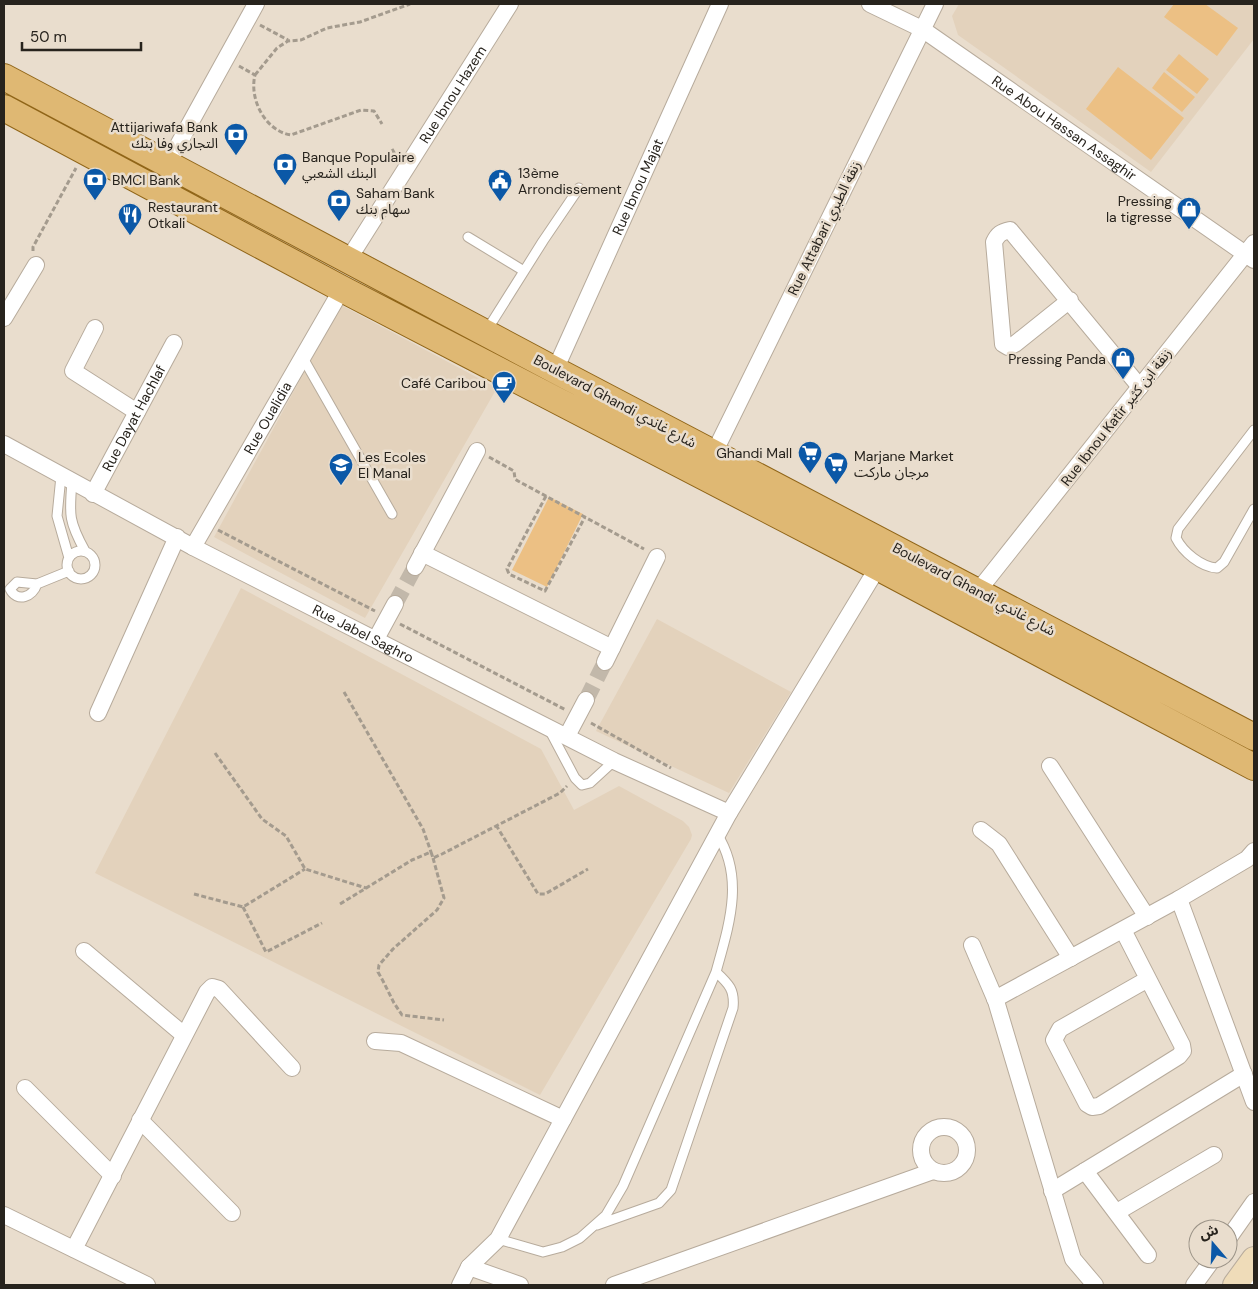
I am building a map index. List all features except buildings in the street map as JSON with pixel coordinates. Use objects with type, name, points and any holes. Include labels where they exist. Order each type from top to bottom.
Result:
[{"type":"main road","name":"Boulevard Ghandi شارع غاندي","points":[[4,77],[555,370],[1254,737]]},
{"type":"main road","name":"Boulevard Ghandi شارع غاندي","points":[[4,108],[342,289],[878,567],[1254,767]]},
{"type":"main road","points":[[1235,1285],[1254,1258]]},
{"type":"street","points":[[167,165],[256,4]]},
{"type":"street","name":"Rue Ibnou Hazem","points":[[348,260],[510,4]]},
{"type":"street","name":"Rue Ibnou Majat","points":[[555,370],[720,4]]},
{"type":"street","name":"Rue Abou Hassan Assaghir","points":[[870,4],[922,29],[1251,252]]},
{"type":"street","name":"Rue Attabari زنقة الطبري","points":[[714,453],[935,4]]},
{"type":"street","points":[[1070,300],[1015,344],[1008,347],[1003,344],[994,242],[997,236],[1002,232],[1010,230],[1070,300],[1140,387]]},
{"type":"street","name":"Rue Ibnou Katir زنقة ابن كثير","points":[[978,591],[1140,387],[1251,252]]},
{"type":"street","points":[[4,318],[36,265]]},
{"type":"street","name":"Rue Oualidia","points":[[193,547],[342,289]]},
{"type":"street","points":[[94,328],[73,371],[137,412]]},
{"type":"street","name":"Rue Dayat Hachlaf","points":[[93,494],[174,343]]},
{"type":"street","name":"Rue Jabel Saghro","points":[[4,444],[193,547],[614,761],[729,813]]},
{"type":"street","points":[[477,452],[419,560],[609,655],[657,557]]},
{"type":"street","points":[[98,713],[177,537]]},
{"type":"street","points":[[460,1285],[469,1266],[498,1240],[717,834],[878,567]]},
{"type":"street","points":[[376,639],[391,611]]},
{"type":"street","points":[[567,736],[586,700]]},
{"type":"street","points":[[1050,766],[1147,916]]},
{"type":"street","points":[[981,830],[999,844],[1071,958]]},
{"type":"street","points":[[995,999],[1179,899],[1247,859],[1254,851]]},
{"type":"street","points":[[1179,899],[1254,1102]]},
{"type":"street","points":[[1123,930],[1182,1045],[1182,1051],[1179,1056],[1099,1106],[1092,1107],[1087,1104],[1054,1040],[1055,1034],[1060,1029],[1148,979]]},
{"type":"street","points":[[972,945],[995,999],[1073,1259],[1095,1285]]},
{"type":"street","points":[[84,951],[184,1035]]},
{"type":"street","points":[[74,1249],[184,1035],[207,992],[212,987],[219,989],[292,1068]]},
{"type":"street","points":[[375,1041],[401,1042],[563,1119]]},
{"type":"street","points":[[1052,1191],[1244,1074]]},
{"type":"street","points":[[25,1088],[113,1176]]},
{"type":"street","points":[[140,1120],[232,1213]]},
{"type":"street","points":[[1117,1212],[1214,1155]]},
{"type":"street","points":[[614,1285],[933,1171]]},
{"type":"street","points":[[1085,1171],[1148,1255]]},
{"type":"street","points":[[1238,1225],[1254,1202]]},
{"type":"street","points":[[4,1216],[146,1285]]},
{"type":"street","points":[[469,1266],[520,1285]]},
{"type":"street","points":[[1194,1285],[1206,1269]]},
{"type":"lane","points":[[486,333],[524,271],[580,188]]},
{"type":"lane","points":[[468,237],[524,271]]},
{"type":"lane","points":[[303,358],[392,514]]},
{"type":"lane","points":[[1254,430],[1178,528],[1176,538],[1181,549],[1209,568],[1217,568],[1224,562],[1254,509]]},
{"type":"lane","points":[[67,479],[69,514],[74,532],[85,551],[94,560],[92,573],[80,578],[69,571],[67,562],[69,558],[57,516],[67,479]]},
{"type":"lane","points":[[69,558],[79,551],[85,551]]},
{"type":"lane","points":[[37,584],[69,571]]},
{"type":"lane","points":[[548,727],[575,778],[582,785],[590,783],[614,761]]},
{"type":"lane","points":[[498,1240],[543,1252],[562,1247],[580,1238],[606,1215],[635,1160],[716,972],[731,909],[733,886],[728,850],[717,834]]},
{"type":"lane","points":[[594,1226],[659,1203],[671,1190],[733,1008],[734,996],[731,986],[716,972]]},
{"type":"path","points":[[382,124],[374,111],[361,110],[291,135],[282,134],[266,120],[260,111],[253,86],[255,75],[277,48],[288,41],[301,40],[327,28],[360,22],[410,4]]},
{"type":"path","points":[[248,19],[288,41]]},
{"type":"path","points":[[226,57],[255,75]]},
{"type":"path","points":[[36,265],[33,247],[76,168]]},
{"type":"path","points":[[477,452],[514,471],[515,479],[518,481],[657,557]]},
{"type":"path","points":[[546,496],[507,569],[508,574],[545,591],[585,517]]},
{"type":"path","points":[[206,524],[391,611],[674,769]]},
{"type":"path","points":[[344,692],[423,829],[444,898],[438,910],[393,949],[379,965],[378,972],[394,1004],[402,1015],[444,1020]]},
{"type":"path","points":[[215,753],[262,819],[286,836],[305,869],[367,888]]},
{"type":"path","points":[[433,858],[560,793],[575,778]]},
{"type":"path","points":[[496,825],[538,894],[545,894],[588,868]]},
{"type":"path","points":[[340,904],[412,860],[431,852]]},
{"type":"path","points":[[194,894],[243,906],[305,869]]},
{"type":"path","points":[[243,906],[266,952],[322,923]]},
{"type":"shaded area","points":[[959,4],[1254,4],[1254,39],[1151,172],[958,35],[952,16]]},
{"type":"shaded area","points":[[1174,4],[1205,4],[1238,28],[1217,56],[1164,17]]},
{"type":"shaded area","points":[[1179,54],[1209,79],[1197,94],[1166,70]]},
{"type":"shaded area","points":[[1118,67],[1184,118],[1151,160],[1086,109]]},
{"type":"shaded area","points":[[1164,72],[1195,97],[1182,112],[1152,88]]},
{"type":"shaded area","name":"Les Ecoles El Manal","points":[[341,305],[497,388],[365,618],[214,537]]},
{"type":"shaded area","points":[[549,497],[583,514],[547,587],[512,570]]},
{"type":"shaded area","points":[[241,588],[541,749],[574,810],[619,786],[683,821],[689,827],[692,835],[691,839],[540,1095],[95,873]]},
{"type":"shaded area","points":[[657,619],[791,692],[729,793],[596,731]]},
{"type":"tunnel","points":[[395,604],[415,567]]},
{"type":"tunnel","points":[[586,700],[605,662]]},
{"type":"place","name":"Attijariwafa Bank التجاري وفا بنك","points":[[236,156]]},
{"type":"place","name":"Banque Populaire البنك الشعبي","points":[[285,186]]},
{"type":"place","name":"BMCI Bank","points":[[95,201]]},
{"type":"place","name":"13ème Arrondissement","points":[[500,202]]},
{"type":"place","name":"Saham Bank سهام بنك","points":[[339,222]]},
{"type":"place","name":"Pressing la tigresse","points":[[1189,230]]},
{"type":"place","name":"Restaurant Otkali","points":[[130,236]]},
{"type":"place","name":"Pressing Panda","points":[[1123,380]]},
{"type":"place","name":"Café Caribou","points":[[504,404]]},
{"type":"place","name":"Ghandi Mall","points":[[810,474]]},
{"type":"place","name":"Marjane Market مرجان ماركت","points":[[836,485]]},
{"type":"place","name":"Les Ecoles El Manal","points":[[341,486]]}]
